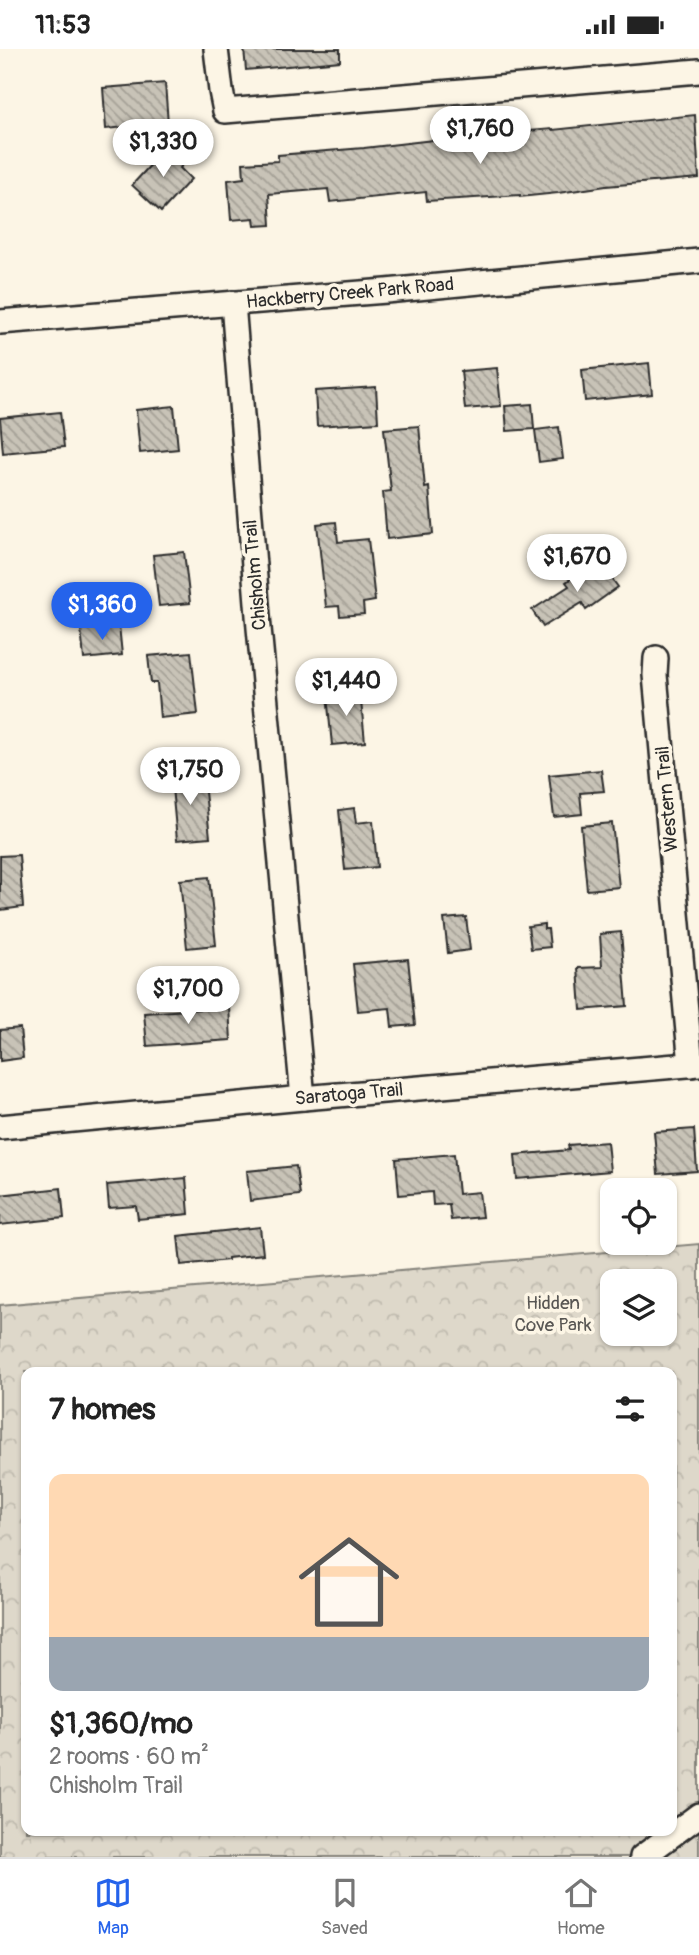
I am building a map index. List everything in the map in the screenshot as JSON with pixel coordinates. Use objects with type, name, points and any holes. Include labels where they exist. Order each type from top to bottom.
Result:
[{"type":"street","points":[[216,49],[225,111],[699,71]]},
{"type":"street","name":"Hackberry Creek Park Road","points":[[0,322],[386,291],[699,261]]},
{"type":"street","name":"Chisholm Trail","points":[[233,303],[259,628],[303,1098]]},
{"type":"street","name":"Western Trail","points":[[656,658],[655,675],[695,1065]]},
{"type":"street","name":"Saratoga Trail","points":[[0,1127],[695,1065]]},
{"type":"street","points":[[677,1831],[699,1815]]},
{"type":"street","points":[[642,1857],[670,1836]]},
{"type":"green space","name":"Hidden Cove Park","points":[[699,1244],[699,1857],[0,1857],[0,1305],[600,1253],[600,1255],[677,1255],[677,1246]]},
{"type":"building","points":[[244,49],[340,49],[340,61],[246,70]]},
{"type":"building","points":[[165,83],[168,123],[106,129],[103,88]]},
{"type":"building","points":[[695,115],[699,178],[520,197],[427,201],[426,192],[330,202],[328,189],[269,194],[271,225],[255,226],[254,218],[231,220],[228,180],[244,178],[243,163],[278,161],[278,155]]},
{"type":"building","points":[[168,146],[186,161],[180,168],[191,179],[161,212],[132,185]]},
{"type":"building","points":[[649,363],[652,394],[585,401],[582,370]]},
{"type":"building","points":[[497,368],[501,406],[465,409],[461,371]]},
{"type":"building","points":[[376,387],[378,422],[317,426],[315,391]]},
{"type":"building","points":[[532,404],[534,429],[507,431],[505,406]]},
{"type":"building","points":[[174,406],[178,449],[140,453],[136,410]]},
{"type":"building","points":[[60,412],[64,447],[3,453],[0,418]]},
{"type":"building","points":[[419,426],[433,534],[387,539],[383,492],[391,491],[384,429]]},
{"type":"building","points":[[559,427],[563,459],[539,462],[535,430]]},
{"type":"building","points":[[336,522],[338,542],[368,539],[375,601],[363,603],[364,614],[340,616],[339,606],[326,607],[317,524]]},
{"type":"building","points":[[184,552],[190,603],[159,606],[153,555]]},
{"type":"building","points":[[598,560],[618,587],[586,610],[582,603],[543,627],[532,610],[569,586],[566,582]]},
{"type":"building","points":[[119,625],[122,655],[84,659],[81,629]]},
{"type":"building","points":[[191,652],[198,714],[160,718],[157,683],[151,683],[148,656]]},
{"type":"building","points":[[360,691],[365,742],[332,745],[327,695]]},
{"type":"building","points":[[601,770],[604,791],[580,793],[582,814],[554,817],[549,775]]},
{"type":"building","points":[[203,774],[210,837],[177,840],[171,777]]},
{"type":"building","points":[[354,808],[356,823],[373,821],[377,867],[345,870],[339,810]]},
{"type":"building","points":[[612,823],[619,887],[587,890],[581,826]]},
{"type":"building","points":[[19,855],[23,907],[0,910],[0,856]]},
{"type":"building","points":[[209,877],[216,945],[187,948],[180,880]]},
{"type":"building","points":[[466,917],[470,950],[448,953],[444,919]]},
{"type":"building","points":[[544,924],[544,929],[548,929],[550,947],[531,949],[528,926]]},
{"type":"building","points":[[621,932],[627,1006],[581,1010],[578,968],[602,967],[600,934]]},
{"type":"building","points":[[408,959],[415,1025],[392,1027],[390,1008],[358,1011],[353,964]]},
{"type":"building","points":[[229,1007],[231,1040],[147,1046],[144,1013]]},
{"type":"building","points":[[20,1028],[23,1058],[0,1061],[0,1030]]},
{"type":"building","points":[[694,1129],[697,1171],[658,1174],[654,1132]]},
{"type":"building","points":[[607,1142],[610,1171],[517,1179],[515,1155],[569,1150],[568,1145]]},
{"type":"building","points":[[454,1154],[458,1194],[479,1192],[482,1217],[451,1220],[449,1204],[433,1205],[432,1192],[399,1195],[396,1159]]},
{"type":"building","points":[[296,1166],[300,1195],[250,1201],[247,1171]]},
{"type":"building","points":[[186,1178],[189,1214],[138,1219],[136,1206],[109,1208],[107,1185]]},
{"type":"building","points":[[61,1188],[64,1218],[0,1225],[0,1195]]},
{"type":"building","points":[[260,1227],[263,1254],[181,1265],[178,1236]]}]
